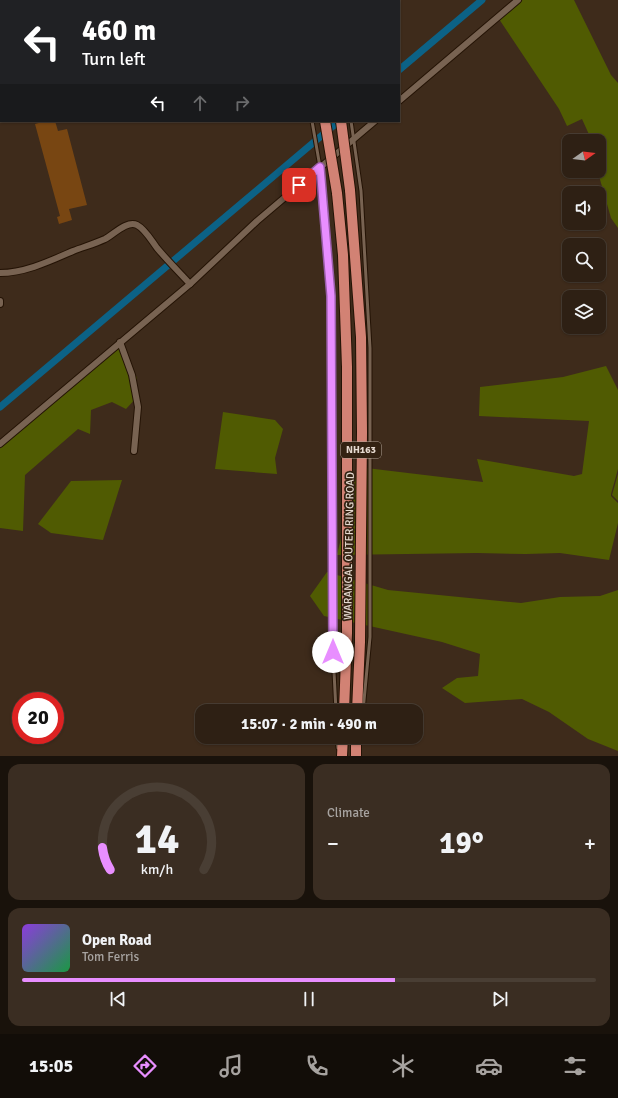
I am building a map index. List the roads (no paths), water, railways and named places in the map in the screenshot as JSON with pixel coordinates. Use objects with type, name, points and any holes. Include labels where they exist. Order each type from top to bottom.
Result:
[{"type":"highway","name":"NH163","points":[[326,122],[337,193],[343,255],[347,367],[347,633],[344,704]]},
{"type":"highway","name":"WARANGAL OUTER RING ROAD","points":[[341,122],[350,190],[360,337],[360,642],[357,704]]},
{"type":"highway","points":[[356,744],[357,756]]},
{"type":"street","points":[[400,100],[518,0]]},
{"type":"street","points":[[0,444],[190,284],[257,221],[374,122]]},
{"type":"street","points":[[0,273],[12,273],[36,266],[106,238],[130,224],[134,224],[142,229],[190,284]]},
{"type":"street","points":[[120,342],[132,375],[138,407],[134,451]]},
{"type":"lane","points":[[312,122],[320,167],[331,296],[333,652],[336,704]]},
{"type":"lane","points":[[351,122],[361,191],[370,348],[370,637],[364,704]]},
{"type":"lane","points":[[357,756],[359,744]]},
{"type":"waterway","points":[[400,69],[482,0]]},
{"type":"waterway","points":[[0,407],[338,122]]}]
